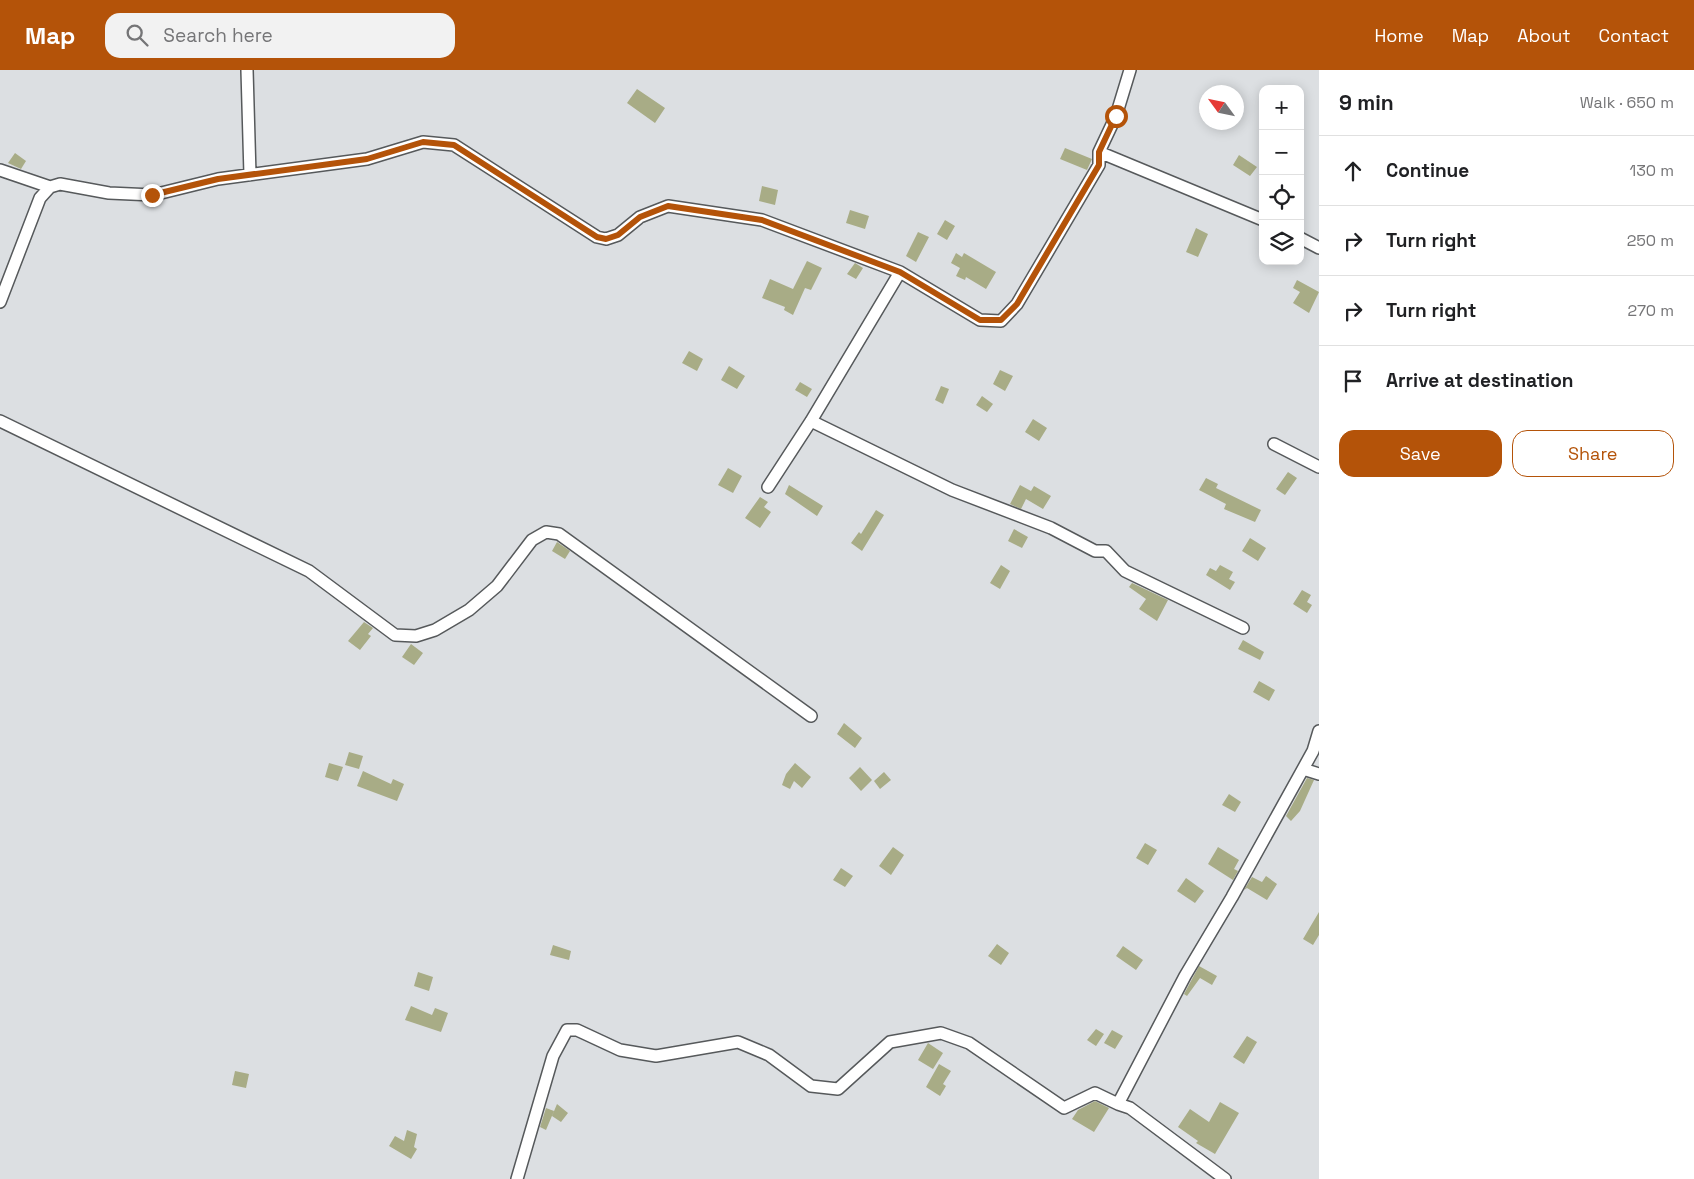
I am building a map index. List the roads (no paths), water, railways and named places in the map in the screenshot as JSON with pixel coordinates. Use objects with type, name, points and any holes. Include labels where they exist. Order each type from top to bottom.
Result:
[{"type":"street","points":[[247,70],[250,175]]},
{"type":"street","points":[[0,302],[40,198],[50,187],[60,184],[109,193],[152,195],[218,179],[367,159],[423,142],[454,145],[597,237],[606,239],[618,235],[640,217],[668,206],[762,220],[900,272],[980,320],[1001,320],[1017,304],[1099,165],[1099,152],[1116,116],[1130,70]]},
{"type":"street","points":[[1099,152],[1259,218]]},
{"type":"street","points":[[0,170],[50,187]]},
{"type":"street","points":[[1304,240],[1319,248]]},
{"type":"street","points":[[768,487],[811,420],[900,272]]},
{"type":"street","points":[[811,420],[952,490],[1051,528],[1094,551],[1106,551],[1125,570],[1243,628]]},
{"type":"street","points":[[0,421],[309,571],[395,635],[416,636],[435,630],[470,610],[497,586],[532,540],[546,532],[559,534],[811,716]]},
{"type":"street","points":[[1274,444],[1319,467]]},
{"type":"street","points":[[1118,1104],[1185,976],[1313,751],[1319,731]]},
{"type":"street","points":[[1303,769],[1319,774]]},
{"type":"street","points":[[517,1179],[553,1056],[567,1030],[577,1030],[620,1050],[656,1056],[738,1042],[769,1055],[811,1086],[838,1089],[890,1042],[941,1033],[969,1043],[1064,1108],[1095,1093],[1130,1108],[1225,1179]]}]
